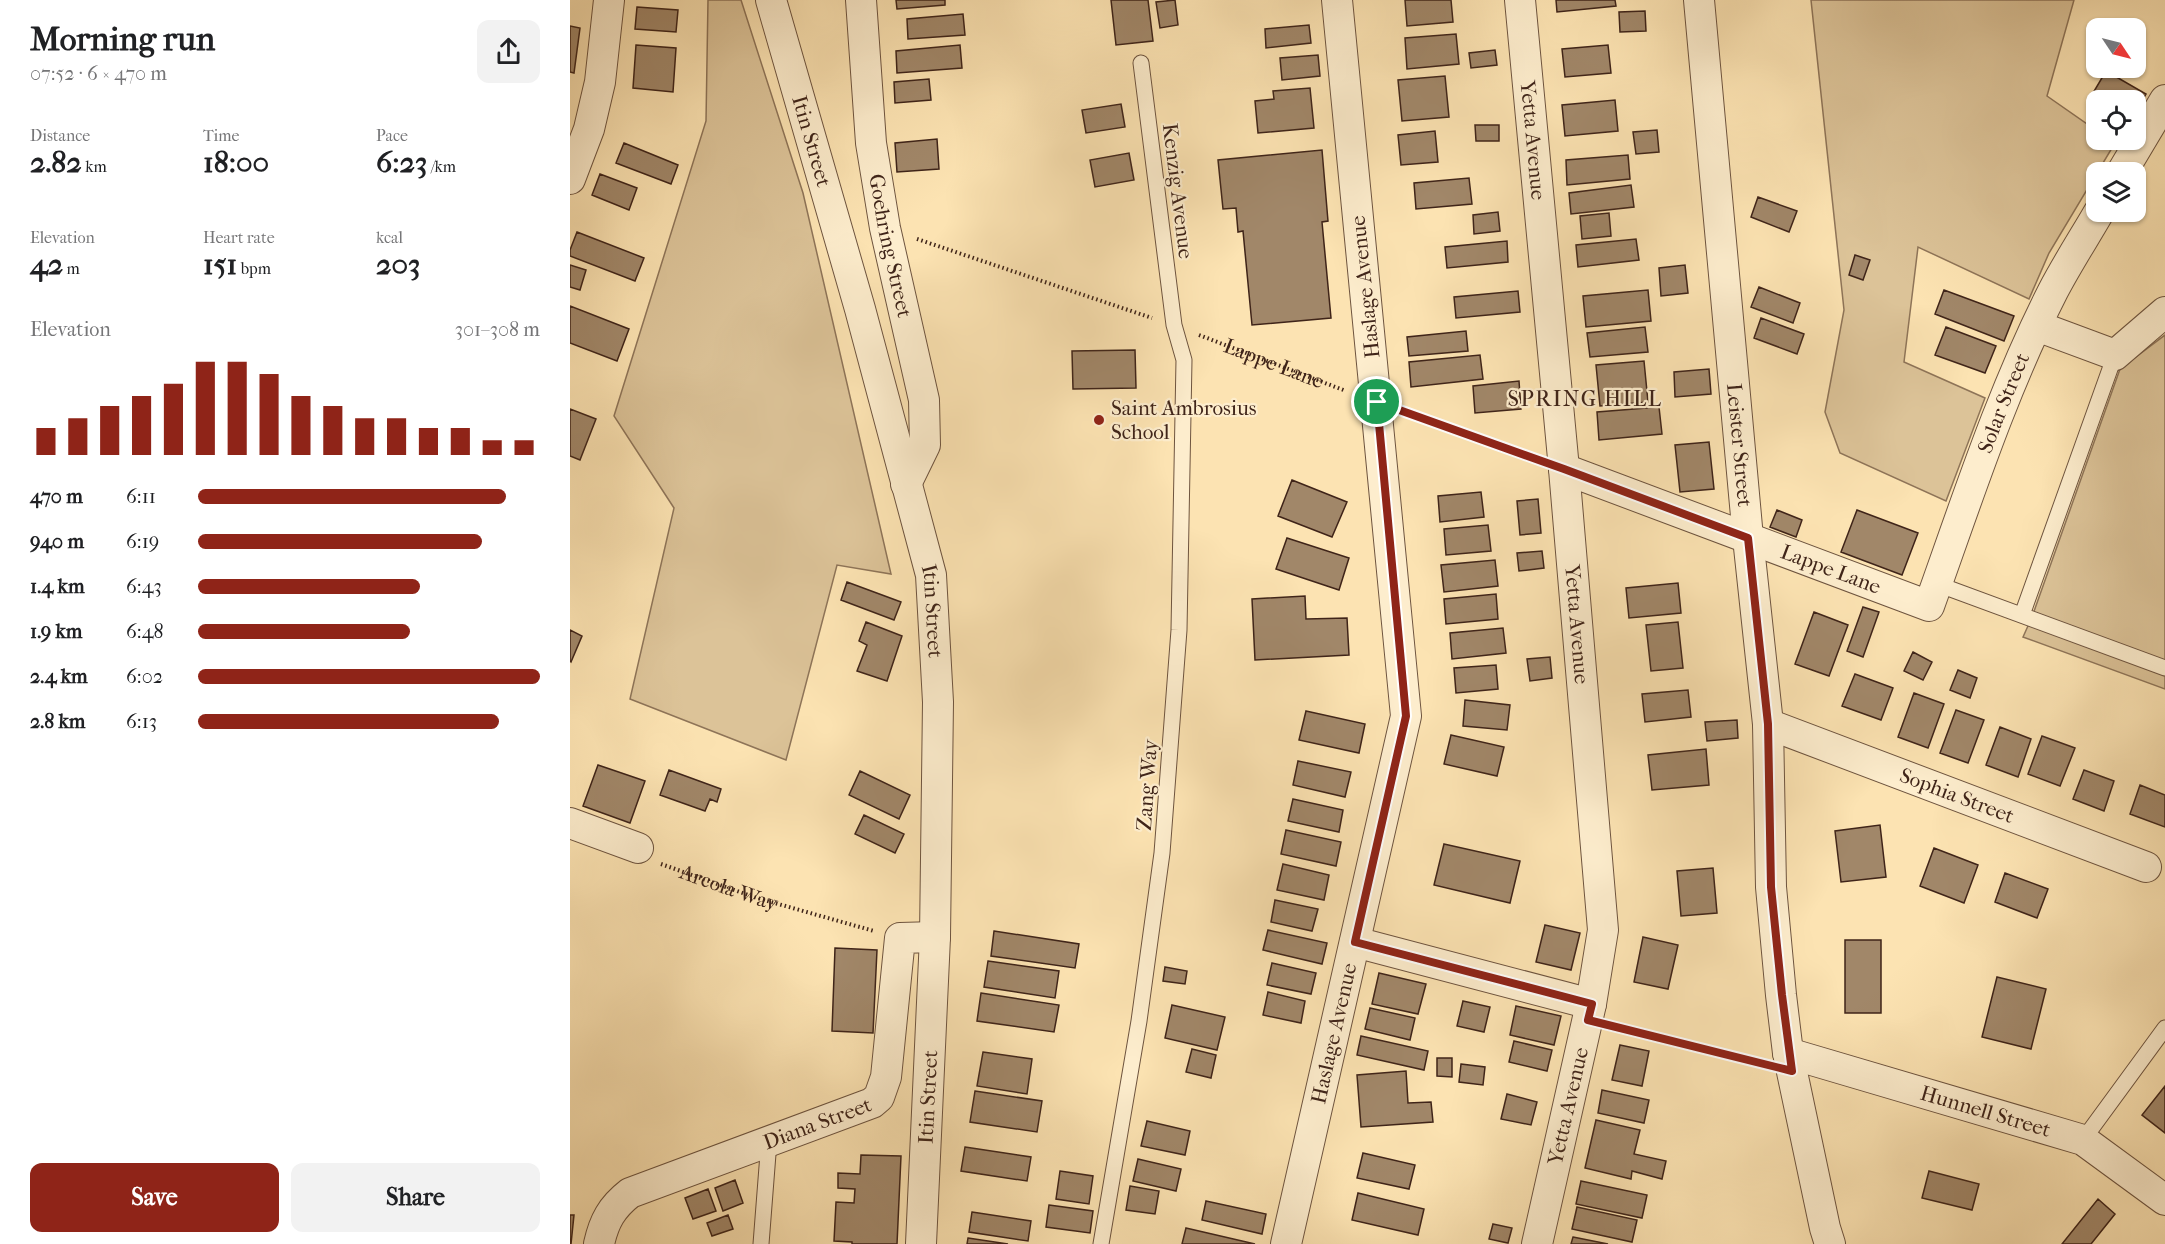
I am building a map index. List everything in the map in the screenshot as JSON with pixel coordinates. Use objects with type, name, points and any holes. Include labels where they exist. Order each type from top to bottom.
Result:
[{"type":"street","points":[[570,179],[589,129],[600,82],[609,0]]},
{"type":"street","name":"Itin Street","points":[[771,0],[857,297],[931,575],[938,702],[935,936],[921,1244]]},
{"type":"street","name":"Goehring Street","points":[[861,0],[872,143],[885,228],[924,400],[925,445],[906,484]]},
{"type":"street","name":"Haslage Avenue","points":[[1286,1244],[1406,716],[1337,0]]},
{"type":"street","name":"Yetta Avenue","points":[[1520,0],[1564,469],[1602,930],[1590,1012],[1537,1244]]},
{"type":"street","name":"Leister Street","points":[[1699,0],[1748,538],[1768,724],[1771,887],[1790,1062],[1830,1244]]},
{"type":"street","points":[[2128,162],[2165,100]]},
{"type":"street","name":"Solar Street","points":[[1933,595],[2002,406],[2054,289],[2093,222]]},
{"type":"street","points":[[2037,326],[2115,355],[2165,312]]},
{"type":"street","name":"Lappe Lane","points":[[1564,469],[1748,538],[1933,595]]},
{"type":"street","name":"Sophia Street","points":[[1768,724],[2146,867]]},
{"type":"street","points":[[570,824],[638,848]]},
{"type":"street","points":[[900,938],[935,936]]},
{"type":"street","name":"Diana Street","points":[[599,1244],[606,1220],[616,1203],[630,1193],[863,1107],[879,1097],[886,1077],[900,938]]},
{"type":"street","points":[[1355,942],[1590,1012]]},
{"type":"street","name":"Hunnell Street","points":[[1790,1062],[2083,1140],[2165,1200]]},
{"type":"lane","name":"Kenzig Avenue","points":[[1141,63],[1174,325]]},
{"type":"lane","name":"Zang Way","points":[[1101,1244],[1139,1021],[1162,853],[1179,630],[1184,360],[1174,325]]},
{"type":"lane","points":[[2022,615],[2115,355]]},
{"type":"lane","points":[[1933,595],[2022,615],[2165,668]]},
{"type":"lane","points":[[2083,1140],[2165,1028]]},
{"type":"lane","points":[[761,1244],[769,1142]]},
{"type":"path","name":"Lappe Lane","points":[[885,228],[1174,325],[1377,402],[1564,469]]},
{"type":"path","name":"Arcola Way","points":[[638,848],[636,856],[757,898],[900,938]]},
{"type":"path","points":[[1590,1012],[1790,1062]]},
{"type":"shaded area","points":[[708,0],[741,0],[803,193],[891,574],[837,565],[786,760],[630,699],[674,508],[614,416],[706,121]]},
{"type":"shaded area","points":[[1811,0],[2074,0],[2047,96],[2086,123],[2086,150],[2111,150],[2104,162],[2086,162],[2086,191],[2049,253],[2029,299],[1918,247],[1904,362],[1985,398],[1946,501],[1840,453],[1825,412],[1844,310]]},
{"type":"shaded area","points":[[2165,335],[2165,689],[2023,637],[2120,369]]},
{"type":"building","points":[[896,0],[945,0],[945,5],[897,9]]},
{"type":"building","points":[[1111,0],[1148,0],[1153,41],[1116,45]]},
{"type":"building","points":[[1175,0],[1178,25],[1160,28],[1156,2]]},
{"type":"building","points":[[1405,0],[1451,0],[1453,22],[1407,26]]},
{"type":"building","points":[[1556,0],[1615,0],[1616,6],[1557,12]]},
{"type":"building","points":[[637,7],[678,10],[676,32],[635,29]]},
{"type":"building","points":[[1645,11],[1646,31],[1620,32],[1619,12]]},
{"type":"building","points":[[963,14],[965,35],[908,39],[907,19]]},
{"type":"building","points":[[1309,25],[1311,43],[1266,48],[1265,29]]},
{"type":"building","points":[[570,26],[580,28],[574,73],[570,72]]},
{"type":"building","points":[[1456,34],[1459,64],[1407,69],[1405,38]]},
{"type":"building","points":[[636,45],[676,48],[673,92],[633,88]]},
{"type":"building","points":[[960,45],[962,68],[897,73],[896,51]]},
{"type":"building","points":[[1608,45],[1611,73],[1565,77],[1562,49]]},
{"type":"building","points":[[1495,50],[1497,65],[1471,68],[1469,53]]},
{"type":"building","points":[[1318,55],[1320,76],[1282,80],[1280,58]]},
{"type":"building","points":[[1445,76],[1449,117],[1402,121],[1398,80]]},
{"type":"building","points":[[2102,78],[2118,78],[2139,90],[2095,90]]},
{"type":"building","points":[[929,79],[931,100],[895,103],[894,82]]},
{"type":"building","points":[[1310,88],[1314,128],[1258,133],[1255,101],[1274,99],[1273,91]]},
{"type":"building","points":[[1615,100],[1618,131],[1565,136],[1562,105]]},
{"type":"building","points":[[1121,104],[1125,127],[1086,133],[1082,110]]},
{"type":"building","points":[[1475,125],[1499,125],[1499,141],[1476,141]]},
{"type":"building","points":[[1657,130],[1659,152],[1636,154],[1633,132]]},
{"type":"building","points":[[1435,131],[1438,162],[1401,165],[1398,135]]},
{"type":"building","points":[[937,139],[939,169],[897,172],[895,143]]},
{"type":"building","points":[[624,143],[678,165],[671,184],[616,163]]},
{"type":"building","points":[[1322,150],[1328,221],[1322,222],[1331,318],[1252,325],[1243,231],[1238,232],[1236,208],[1223,209],[1218,160]]},
{"type":"building","points":[[1129,153],[1134,180],[1095,187],[1090,160]]},
{"type":"building","points":[[1628,155],[1630,179],[1567,185],[1566,160]]},
{"type":"building","points":[[600,174],[637,188],[629,210],[592,195]]},
{"type":"building","points":[[1469,178],[1472,204],[1416,209],[1414,183]]},
{"type":"building","points":[[1631,185],[1634,207],[1571,214],[1569,193]]},
{"type":"building","points":[[1758,197],[1797,211],[1789,232],[1751,217]]},
{"type":"building","points":[[1498,212],[1500,231],[1474,234],[1473,215]]},
{"type":"building","points":[[1609,213],[1611,236],[1582,239],[1580,216]]},
{"type":"building","points":[[577,232],[644,258],[635,281],[570,256]]},
{"type":"building","points":[[1636,239],[1639,260],[1578,267],[1576,245]]},
{"type":"building","points":[[1507,241],[1508,262],[1447,268],[1445,247]]},
{"type":"building","points":[[1855,255],[1870,260],[1863,280],[1849,275]]},
{"type":"building","points":[[570,265],[586,270],[580,290],[570,287]]},
{"type":"building","points":[[1685,265],[1688,293],[1661,296],[1659,268]]},
{"type":"building","points":[[1759,287],[1800,303],[1793,323],[1751,307]]},
{"type":"building","points":[[1648,290],[1651,321],[1586,327],[1583,296]]},
{"type":"building","points":[[1944,290],[2014,316],[2004,341],[1935,314]]},
{"type":"building","points":[[1518,291],[1520,312],[1456,318],[1454,297]]},
{"type":"building","points":[[570,306],[629,329],[617,361],[570,343]]},
{"type":"building","points":[[1761,318],[1804,334],[1797,354],[1754,338]]},
{"type":"building","points":[[1645,327],[1648,352],[1590,357],[1587,333]]},
{"type":"building","points":[[1946,327],[1996,346],[1985,373],[1935,355]]},
{"type":"building","points":[[1466,331],[1468,351],[1409,356],[1407,337]]},
{"type":"building","points":[[1135,350],[1136,388],[1073,389],[1072,351]]},
{"type":"building","points":[[1480,355],[1483,379],[1411,387],[1409,362]]},
{"type":"building","points":[[1644,361],[1648,402],[1600,406],[1596,365]]},
{"type":"building","points":[[1709,369],[1711,394],[1675,397],[1674,372]]},
{"type":"building","points":[[1519,381],[1521,409],[1475,413],[1473,386]]},
{"type":"building","points":[[1659,407],[1662,434],[1599,440],[1597,412]]},
{"type":"building","points":[[570,409],[596,419],[580,460],[570,456]]},
{"type":"building","points":[[1709,442],[1714,489],[1680,492],[1675,445]]},
{"type":"building","points":[[1292,480],[1347,502],[1332,537],[1278,516]]},
{"type":"building","points":[[1481,492],[1484,517],[1440,522],[1438,496]]},
{"type":"building","points":[[1538,499],[1541,533],[1520,535],[1517,501]]},
{"type":"building","points":[[1777,510],[1802,520],[1796,537],[1770,527]]},
{"type":"building","points":[[1857,510],[1918,533],[1902,575],[1841,552]]},
{"type":"building","points":[[1488,525],[1491,551],[1446,555],[1444,529]]},
{"type":"building","points":[[1287,538],[1349,558],[1339,590],[1276,569]]},
{"type":"building","points":[[1542,551],[1544,568],[1519,571],[1517,553]]},
{"type":"building","points":[[1495,560],[1498,586],[1444,592],[1441,565]]},
{"type":"building","points":[[847,582],[901,602],[894,620],[841,600]]},
{"type":"building","points":[[1678,583],[1681,613],[1629,618],[1626,588]]},
{"type":"building","points":[[1496,594],[1498,619],[1446,624],[1444,599]]},
{"type":"building","points":[[1305,596],[1306,619],[1347,618],[1349,655],[1255,660],[1252,599]]},
{"type":"building","points":[[1863,607],[1879,612],[1863,657],[1847,651]]},
{"type":"building","points":[[1814,612],[1848,625],[1829,676],[1795,664]]},
{"type":"building","points":[[866,622],[902,636],[887,681],[857,671],[867,645],[859,641]]},
{"type":"building","points":[[1678,622],[1683,668],[1651,671],[1646,625]]},
{"type":"building","points":[[1503,628],[1506,653],[1452,659],[1450,633]]},
{"type":"building","points":[[570,630],[582,636],[571,662],[570,661]]},
{"type":"building","points":[[1913,652],[1932,662],[1923,680],[1904,671]]},
{"type":"building","points":[[1550,657],[1552,678],[1530,681],[1527,659]]},
{"type":"building","points":[[1496,665],[1498,689],[1456,693],[1454,668]]},
{"type":"building","points":[[1958,670],[1977,678],[1970,698],[1950,690]]},
{"type":"building","points":[[1855,674],[1893,688],[1881,720],[1842,706]]},
{"type":"building","points":[[1688,690],[1691,717],[1645,722],[1642,694]]},
{"type":"building","points":[[1914,693],[1944,704],[1928,748],[1898,737]]},
{"type":"building","points":[[1465,700],[1510,705],[1507,730],[1463,726]]},
{"type":"building","points":[[1956,710],[1984,720],[1968,763],[1940,753]]},
{"type":"building","points":[[1306,711],[1365,724],[1359,753],[1299,740]]},
{"type":"building","points":[[1737,720],[1738,738],[1707,741],[1705,722]]},
{"type":"building","points":[[2000,727],[2031,739],[2018,777],[1986,765]]},
{"type":"building","points":[[1451,735],[1504,747],[1497,776],[1444,764]]},
{"type":"building","points":[[2042,736],[2075,748],[2060,786],[2028,774]]},
{"type":"building","points":[[1706,749],[1709,785],[1652,790],[1648,755]]},
{"type":"building","points":[[1298,761],[1351,772],[1345,797],[1293,785]]},
{"type":"building","points":[[598,765],[645,781],[630,823],[583,806]]},
{"type":"building","points":[[669,770],[721,789],[717,802],[710,799],[705,811],[660,795]]},
{"type":"building","points":[[2084,770],[2114,781],[2104,811],[2073,799]]},
{"type":"building","points":[[860,771],[910,795],[899,819],[849,795]]},
{"type":"building","points":[[2140,785],[2165,795],[2165,827],[2130,814]]},
{"type":"building","points":[[1293,799],[1343,810],[1339,832],[1288,821]]},
{"type":"building","points":[[864,815],[904,834],[895,853],[855,834]]},
{"type":"building","points":[[1880,825],[1886,877],[1841,882],[1835,831]]},
{"type":"building","points":[[1286,830],[1341,842],[1336,866],[1281,854]]},
{"type":"building","points":[[1444,844],[1520,861],[1510,903],[1434,885]]},
{"type":"building","points":[[1934,848],[1978,865],[1964,903],[1920,886]]},
{"type":"building","points":[[1283,864],[1329,875],[1324,900],[1277,890]]},
{"type":"building","points":[[1713,868],[1717,913],[1681,916],[1677,871]]},
{"type":"building","points":[[2005,873],[2048,889],[2037,918],[1995,902]]},
{"type":"building","points":[[1275,900],[1318,909],[1312,931],[1271,922]]},
{"type":"building","points":[[1545,925],[1580,933],[1571,970],[1536,962]]},
{"type":"building","points":[[1268,930],[1327,943],[1322,964],[1263,950]]},
{"type":"building","points":[[994,931],[1079,944],[1075,968],[991,956]]},
{"type":"building","points":[[1643,937],[1678,945],[1668,989],[1634,982]]},
{"type":"building","points":[[1845,940],[1881,940],[1881,1013],[1845,1013]]},
{"type":"building","points":[[835,948],[877,950],[873,1033],[832,1031]]},
{"type":"building","points":[[988,961],[1059,971],[1055,998],[984,987]]},
{"type":"building","points":[[1272,963],[1316,973],[1311,994],[1267,985]]},
{"type":"building","points":[[1165,967],[1187,971],[1185,984],[1163,981]]},
{"type":"building","points":[[1379,973],[1426,984],[1418,1014],[1372,1004]]},
{"type":"building","points":[[1997,977],[2046,989],[2031,1049],[1982,1037]]},
{"type":"building","points":[[1268,992],[1305,1001],[1301,1023],[1263,1015]]},
{"type":"building","points":[[981,993],[1059,1005],[1054,1032],[977,1021]]},
{"type":"building","points":[[1463,1001],[1490,1007],[1484,1032],[1457,1026]]},
{"type":"building","points":[[1172,1005],[1225,1017],[1217,1050],[1165,1038]]},
{"type":"building","points":[[1516,1006],[1561,1016],[1554,1045],[1510,1035]]},
{"type":"building","points":[[1370,1008],[1415,1018],[1410,1040],[1365,1029]]},
{"type":"building","points":[[1361,1036],[1428,1051],[1424,1070],[1357,1055]]},
{"type":"building","points":[[1514,1041],[1552,1050],[1547,1071],[1509,1062]]},
{"type":"building","points":[[1620,1045],[1649,1051],[1642,1086],[1612,1080]]},
{"type":"building","points":[[1192,1049],[1216,1055],[1211,1078],[1186,1072]]},
{"type":"building","points":[[983,1052],[1032,1059],[1027,1094],[977,1086]]},
{"type":"building","points":[[1437,1058],[1452,1058],[1452,1077],[1437,1076]]},
{"type":"building","points":[[1461,1064],[1485,1067],[1483,1085],[1459,1082]]},
{"type":"building","points":[[1406,1071],[1408,1103],[1431,1102],[1433,1122],[1361,1127],[1357,1075]]},
{"type":"building","points":[[2165,1086],[2165,1133],[2142,1115]]},
{"type":"building","points":[[1602,1090],[1649,1100],[1644,1123],[1598,1113]]},
{"type":"building","points":[[975,1091],[1042,1101],[1037,1132],[970,1122]]},
{"type":"building","points":[[1507,1094],[1537,1102],[1531,1125],[1501,1119]]},
{"type":"building","points":[[1596,1120],[1640,1130],[1634,1154],[1666,1161],[1662,1179],[1632,1171],[1631,1179],[1585,1168]]},
{"type":"building","points":[[1147,1121],[1190,1131],[1185,1155],[1141,1146]]},
{"type":"building","points":[[965,1147],[1031,1157],[1027,1181],[961,1171]]},
{"type":"building","points":[[1363,1153],[1415,1165],[1409,1189],[1357,1178]]},
{"type":"building","points":[[861,1155],[901,1156],[897,1244],[852,1244],[852,1242],[834,1241],[836,1202],[854,1203],[855,1189],[838,1188],[838,1173],[860,1174]]},
{"type":"building","points":[[1138,1159],[1181,1169],[1176,1191],[1133,1181]]},
{"type":"building","points":[[1060,1171],[1093,1176],[1089,1204],[1056,1199]]},
{"type":"building","points":[[1929,1171],[1979,1184],[1972,1210],[1922,1198]]},
{"type":"building","points":[[735,1180],[743,1203],[723,1211],[715,1188]]},
{"type":"building","points":[[1581,1181],[1647,1195],[1642,1218],[1576,1204]]},
{"type":"building","points":[[1130,1186],[1159,1191],[1155,1214],[1126,1210]]},
{"type":"building","points":[[708,1189],[716,1211],[693,1219],[685,1198]]},
{"type":"building","points":[[1358,1193],[1424,1209],[1418,1235],[1352,1220]]},
{"type":"building","points":[[2098,1199],[2115,1214],[2091,1244],[2062,1244]]},
{"type":"building","points":[[1206,1201],[1266,1214],[1262,1234],[1202,1220]]},
{"type":"building","points":[[1049,1205],[1093,1211],[1090,1233],[1046,1227]]},
{"type":"building","points":[[1577,1207],[1637,1220],[1632,1242],[1572,1229]]},
{"type":"building","points":[[972,1212],[1031,1221],[1028,1241],[969,1232]]},
{"type":"building","points":[[570,1215],[574,1215],[571,1244],[570,1244]]},
{"type":"building","points":[[728,1215],[733,1229],[712,1236],[707,1223]]},
{"type":"building","points":[[1493,1224],[1512,1228],[1508,1243],[1489,1239]]},
{"type":"building","points":[[1186,1228],[1255,1244],[1182,1244]]},
{"type":"building","points":[[1573,1237],[1608,1244],[1571,1244]]},
{"type":"building","points":[[968,1238],[1008,1244],[967,1244]]},
{"type":"place","name":"Saint Ambrosius School","points":[[1099,420]]},
{"type":"district","name":"SPRING HILL","points":[[1585,399]]},
{"type":"route","points":[[1377,402],[1748,538],[1768,724],[1771,887],[1788,1053],[1792,1071],[1588,1020],[1592,1004],[1355,942],[1406,716],[1377,402]]}]
